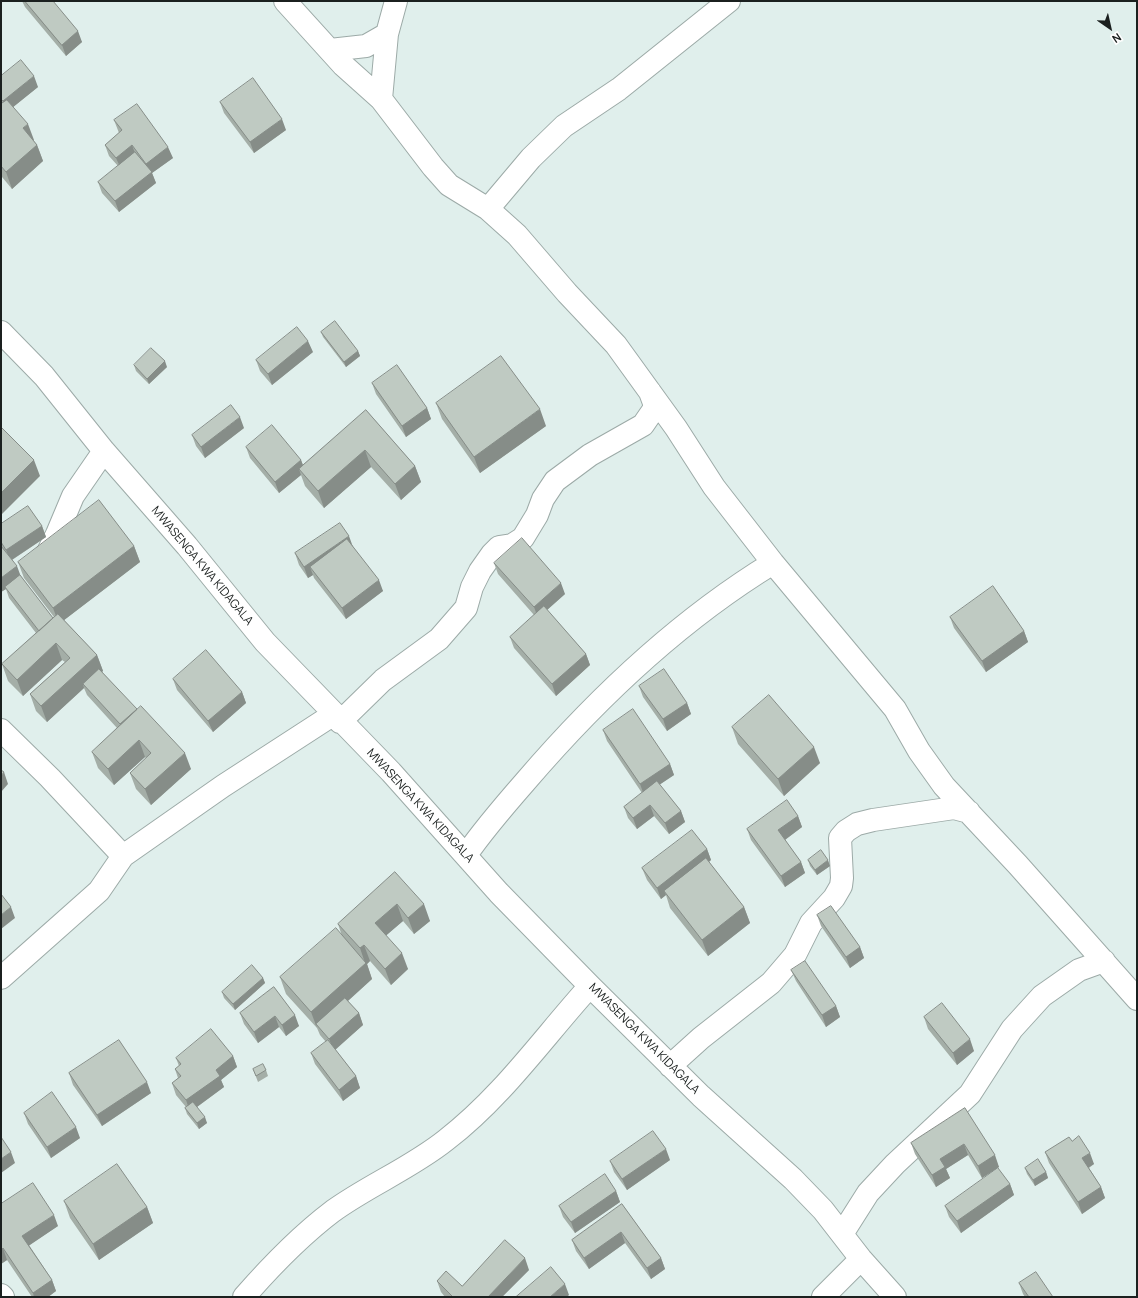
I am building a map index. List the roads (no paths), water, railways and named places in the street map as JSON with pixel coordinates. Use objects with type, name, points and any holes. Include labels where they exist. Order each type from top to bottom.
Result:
[{"type":"street","points":[[285,1],[330,50],[381,100],[433,168],[449,185],[488,209],[517,235],[567,293],[616,345],[676,428],[714,486],[773,563],[895,709],[924,757],[944,786],[1137,999]]},
{"type":"street","points":[[381,100],[387,34],[396,1]]},
{"type":"street","points":[[488,209],[531,158],[564,126],[619,89],[730,1]]},
{"type":"street","points":[[330,50],[366,46],[387,34]]},
{"type":"street","name":"MWASENGA KWA KIDAGALA","points":[[1,332],[44,376],[104,451],[187,546],[265,642],[391,772],[499,893],[590,986],[670,1066],[793,1178],[823,1210],[861,1259],[895,1297]]},
{"type":"street","points":[[1,978],[99,891],[123,856],[223,786],[337,718],[360,701],[383,680],[439,639],[466,608],[472,587],[480,571],[492,554],[499,547],[512,545],[523,538],[537,515],[542,499],[555,481],[590,455],[643,425],[654,409],[654,403],[650,392]]},
{"type":"street","points":[[47,554],[73,496],[104,451]]},
{"type":"street","points":[[466,855],[487,826],[553,750],[601,698],[699,613],[747,579],[773,563]]},
{"type":"street","points":[[1,730],[50,778],[123,856]]},
{"type":"street","points":[[670,1066],[707,1033],[770,983],[795,955],[811,923],[834,898],[841,886],[840,838],[846,831],[857,824],[873,820],[898,818],[954,808],[969,812]]},
{"type":"street","points":[[842,1234],[868,1194],[895,1164],[970,1094],[1012,1030],[1042,996],[1079,970],[1104,961]]},
{"type":"street","points":[[244,1297],[293,1245],[334,1211],[408,1166],[446,1140],[463,1125],[520,1068],[590,986]]},
{"type":"street","points":[[823,1297],[861,1259]]}]
